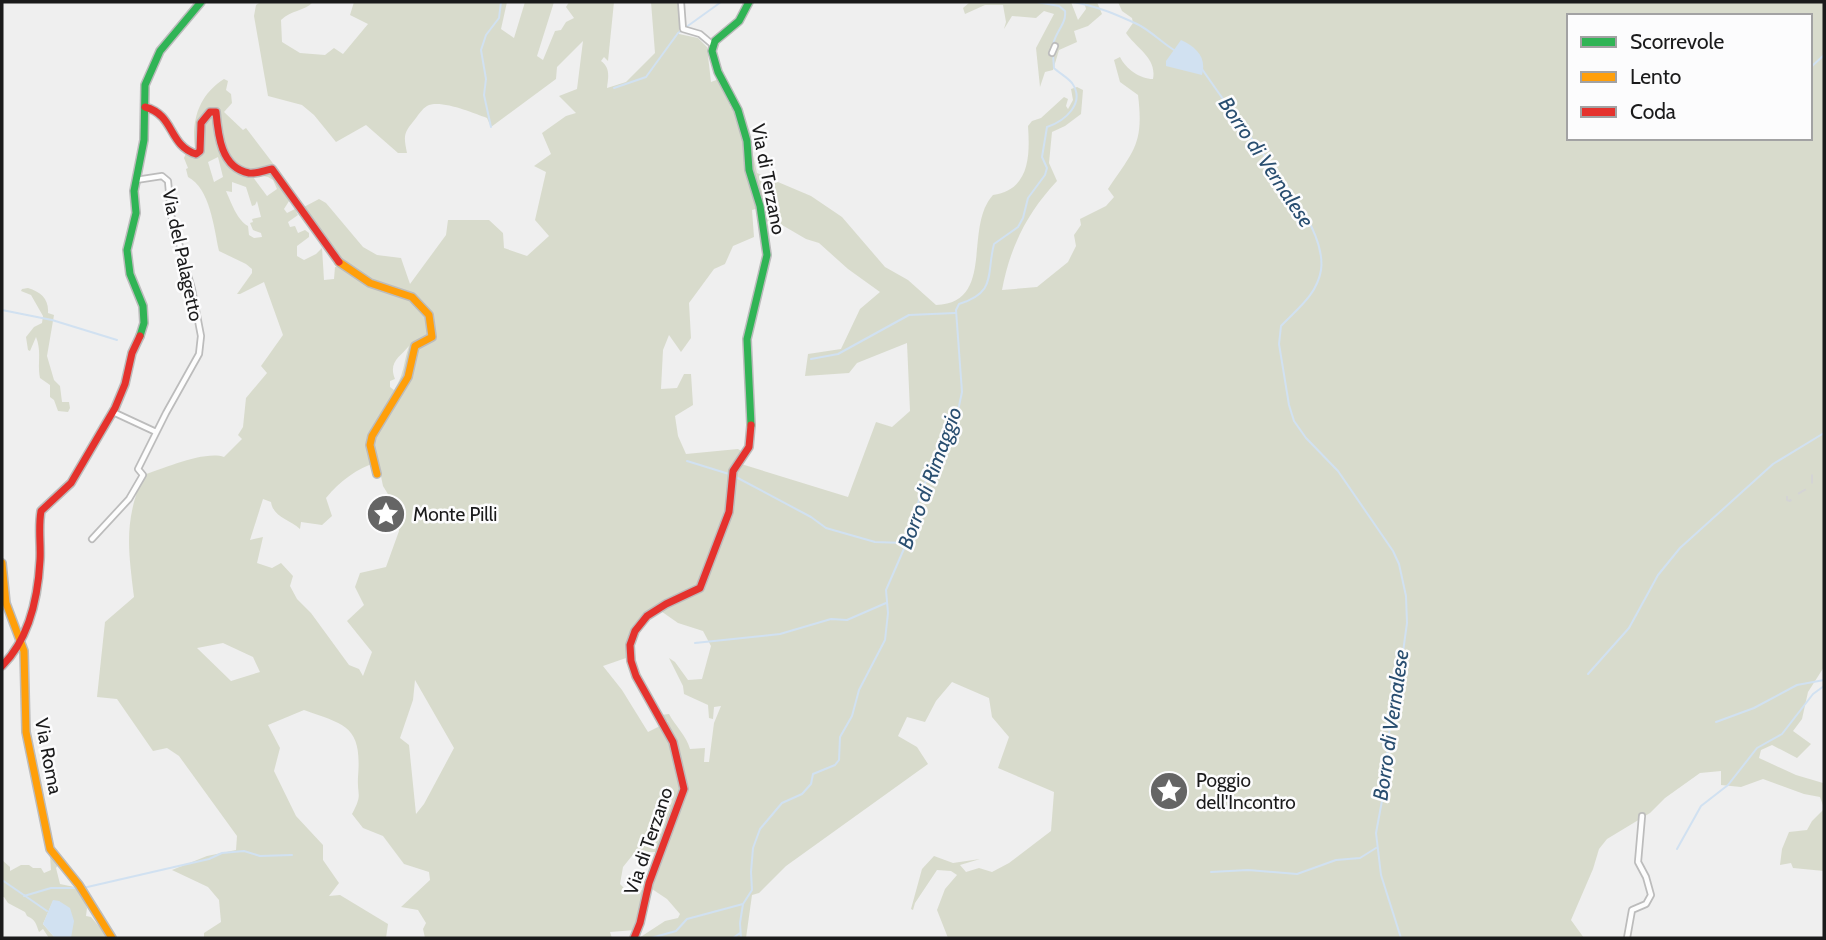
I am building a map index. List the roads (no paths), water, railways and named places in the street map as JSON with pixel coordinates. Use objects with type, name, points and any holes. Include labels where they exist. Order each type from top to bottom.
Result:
[{"type":"street","points":[[2,666],[16,652],[22,641],[36,596],[41,550],[41,511],[71,483],[113,412],[122,395],[131,353],[144,323],[143,306],[127,262],[128,243],[136,213],[135,180],[144,140],[145,85],[149,70],[177,29],[201,2]]},
{"type":"street","points":[[681,2],[683,29],[700,34],[713,45],[739,21],[749,2]]},
{"type":"street","name":"Via di Terzano","points":[[634,938],[640,926],[646,886],[653,875],[684,789],[670,736],[629,663],[630,645],[635,628],[648,615],[701,588],[729,512],[733,471],[749,446],[752,429],[747,339],[761,282],[766,245],[760,206],[748,170],[745,133],[738,110],[718,72],[713,45]]},
{"type":"street","points":[[1052,53],[1055,46]]},
{"type":"street","points":[[145,107],[155,108],[167,118],[173,136],[189,153],[196,154],[200,151],[201,123],[210,112],[216,112],[220,149],[235,166],[250,173],[272,169],[340,263],[370,283],[412,298],[429,315],[432,337],[415,345],[408,377],[372,436],[370,446],[377,474]]},
{"type":"street","name":"Via del Palagetto","points":[[92,539],[129,499],[143,475],[138,469],[199,354],[201,336],[192,289],[171,215],[168,181],[162,176],[135,180]]},
{"type":"street","points":[[113,412],[156,432]]},
{"type":"street","name":"Via Roma","points":[[2,563],[8,609],[22,641],[26,732],[32,770],[43,805],[46,832],[54,857],[80,888],[93,914],[112,938]]},
{"type":"street","points":[[1627,938],[1632,910],[1646,904],[1651,895],[1638,862],[1642,816]]},
{"type":"water","points":[[1181,40],[1202,58],[1202,75],[1166,66],[1166,61]]},
{"type":"water","points":[[53,900],[70,908],[74,921],[71,938],[55,938],[43,924]]},
{"type":"waterway","points":[[491,127],[484,95],[486,79],[481,50],[486,35],[499,18],[501,2]]},
{"type":"waterway","points":[[614,88],[646,77],[678,33],[721,2]]},
{"type":"waterway","name":"Borro di Rimaggio","points":[[1037,2],[1059,6],[1065,11],[1053,46]]},
{"type":"waterway","name":"Borro di Vernalese","points":[[1073,2],[1106,11],[1137,24],[1174,50]]},
{"type":"waterway","name":"Borro di Rimaggio","points":[[741,938],[743,904],[752,890],[753,848],[760,829],[782,803],[802,794],[811,784],[813,774],[835,765],[839,760],[840,737],[852,716],[859,690],[885,640],[888,613],[886,590],[910,535],[921,492],[937,457],[938,446],[955,420],[959,406],[962,392],[956,310],[959,304],[985,288],[994,244],[1018,227],[1028,198],[1045,175],[1047,168],[1042,157],[1047,127],[1067,116],[1075,104],[1076,90],[1072,83],[1054,68],[1053,55]]},
{"type":"waterway","points":[[1812,66],[1824,55]]},
{"type":"waterway","name":"Borro di Vernalese","points":[[1202,69],[1296,199],[1316,236],[1321,254],[1321,270],[1315,287],[1306,301],[1281,326],[1279,344],[1294,421],[1306,438],[1338,471],[1393,551],[1399,564],[1406,596],[1407,623],[1392,702],[1384,790],[1376,833],[1381,875],[1401,938]]},
{"type":"waterway","points":[[2,310],[52,320],[117,340]]},
{"type":"waterway","points":[[811,359],[838,354],[909,315],[955,313]]},
{"type":"waterway","points":[[1588,674],[1629,628],[1658,575],[1680,548],[1773,464],[1824,433]]},
{"type":"waterway","points":[[687,461],[729,474]]},
{"type":"waterway","points":[[734,476],[811,517],[826,528],[875,542],[905,543]]},
{"type":"waterway","points":[[695,643],[780,634],[831,619],[847,620],[886,603]]},
{"type":"waterway","points":[[1716,722],[1754,708],[1797,685],[1824,680]]},
{"type":"waterway","points":[[1677,849],[1701,806],[1728,785],[1757,748],[1782,734],[1813,694],[1824,686]]},
{"type":"waterway","points":[[1211,872],[1248,870],[1297,874],[1336,860],[1360,858],[1376,848]]},
{"type":"waterway","points":[[83,888],[209,859],[222,853],[244,851],[260,856],[292,855]]},
{"type":"waterway","points":[[2,880],[47,911]]},
{"type":"waterway","points":[[24,896],[51,888],[78,888]]},
{"type":"waterway","points":[[651,938],[676,931],[687,919],[743,904]]},
{"type":"waterway","points":[[733,938],[740,933]]},
{"type":"railway","points":[[1787,496],[1790,501],[1812,485],[1812,474]]},
{"type":"place","name":"Monte Pilli","points":[[386,514]]},
{"type":"place","name":"Poggio dell'Incontro","points":[[1169,791]]}]
